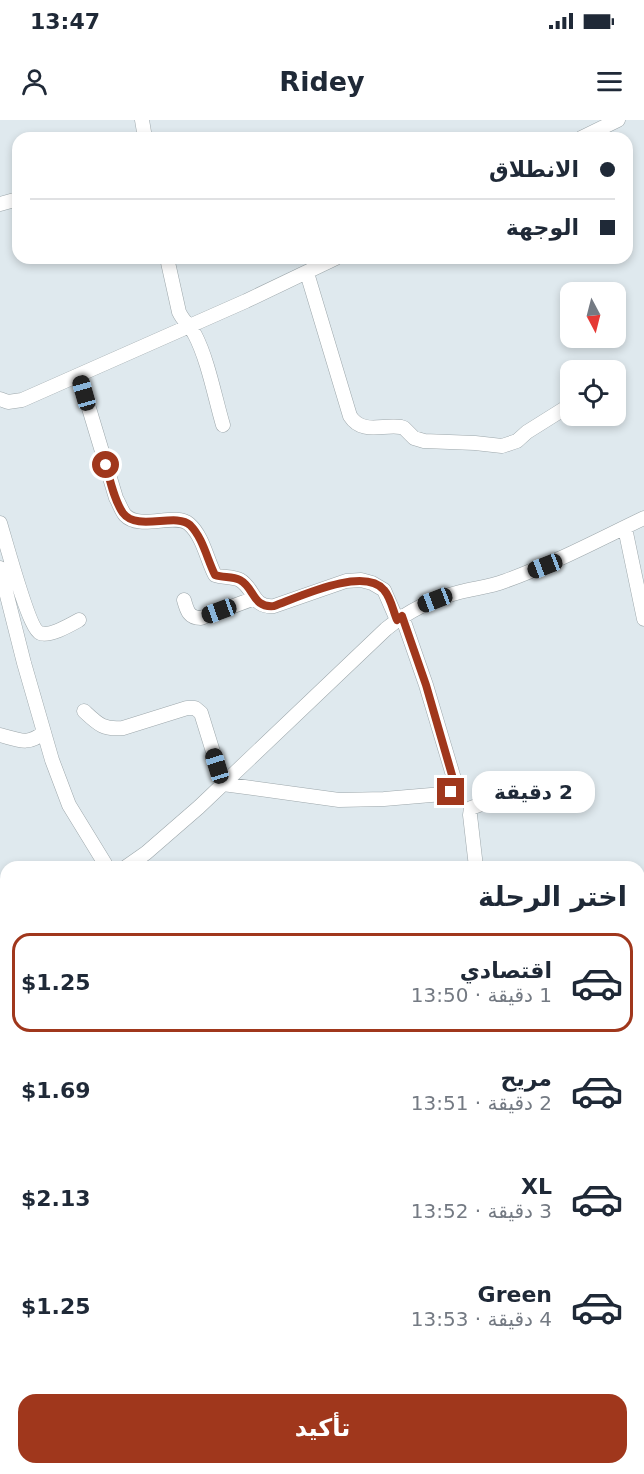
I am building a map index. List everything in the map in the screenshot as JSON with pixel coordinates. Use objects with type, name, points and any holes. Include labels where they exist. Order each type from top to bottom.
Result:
[{"type":"street","points":[[593,132],[618,120]]},
{"type":"street","points":[[168,264],[179,312],[195,334],[202,351],[222,425]]},
{"type":"street","points":[[0,414],[4,401],[21,400],[324,264]]},
{"type":"street","points":[[307,273],[350,416],[361,427],[401,427],[414,438],[424,441],[502,446],[517,441],[560,411]]},
{"type":"street","points":[[79,375],[116,498],[128,518],[141,521],[182,520],[189,524],[201,542],[215,575],[238,579],[245,584],[255,598],[268,607],[346,581],[361,580],[384,590],[399,618],[426,685],[455,788],[451,792],[442,794],[339,800],[223,784]]},
{"type":"street","points":[[135,861],[199,807],[399,618],[448,595],[502,583],[545,566],[644,518]]},
{"type":"street","points":[[0,523],[18,584],[36,631],[49,634],[79,621]]},
{"type":"street","points":[[625,528],[644,619]]},
{"type":"street","points":[[0,568],[52,760],[69,805],[103,861]]},
{"type":"street","points":[[184,600],[190,616],[201,618],[255,598]]},
{"type":"street","points":[[84,711],[102,727],[112,729],[123,728],[187,708],[195,708],[201,713],[223,784]]},
{"type":"street","points":[[0,735],[30,741],[44,732]]},
{"type":"street","points":[[475,861],[471,808],[508,794]]},
{"type":"route","points":[[106,465],[116,498],[128,518],[149,522],[182,520],[189,524],[201,542],[215,575],[238,579],[245,584],[255,598],[268,607],[346,581],[361,580],[384,590],[397,620],[402,616],[426,685],[454,782],[455,788],[451,792]]}]
